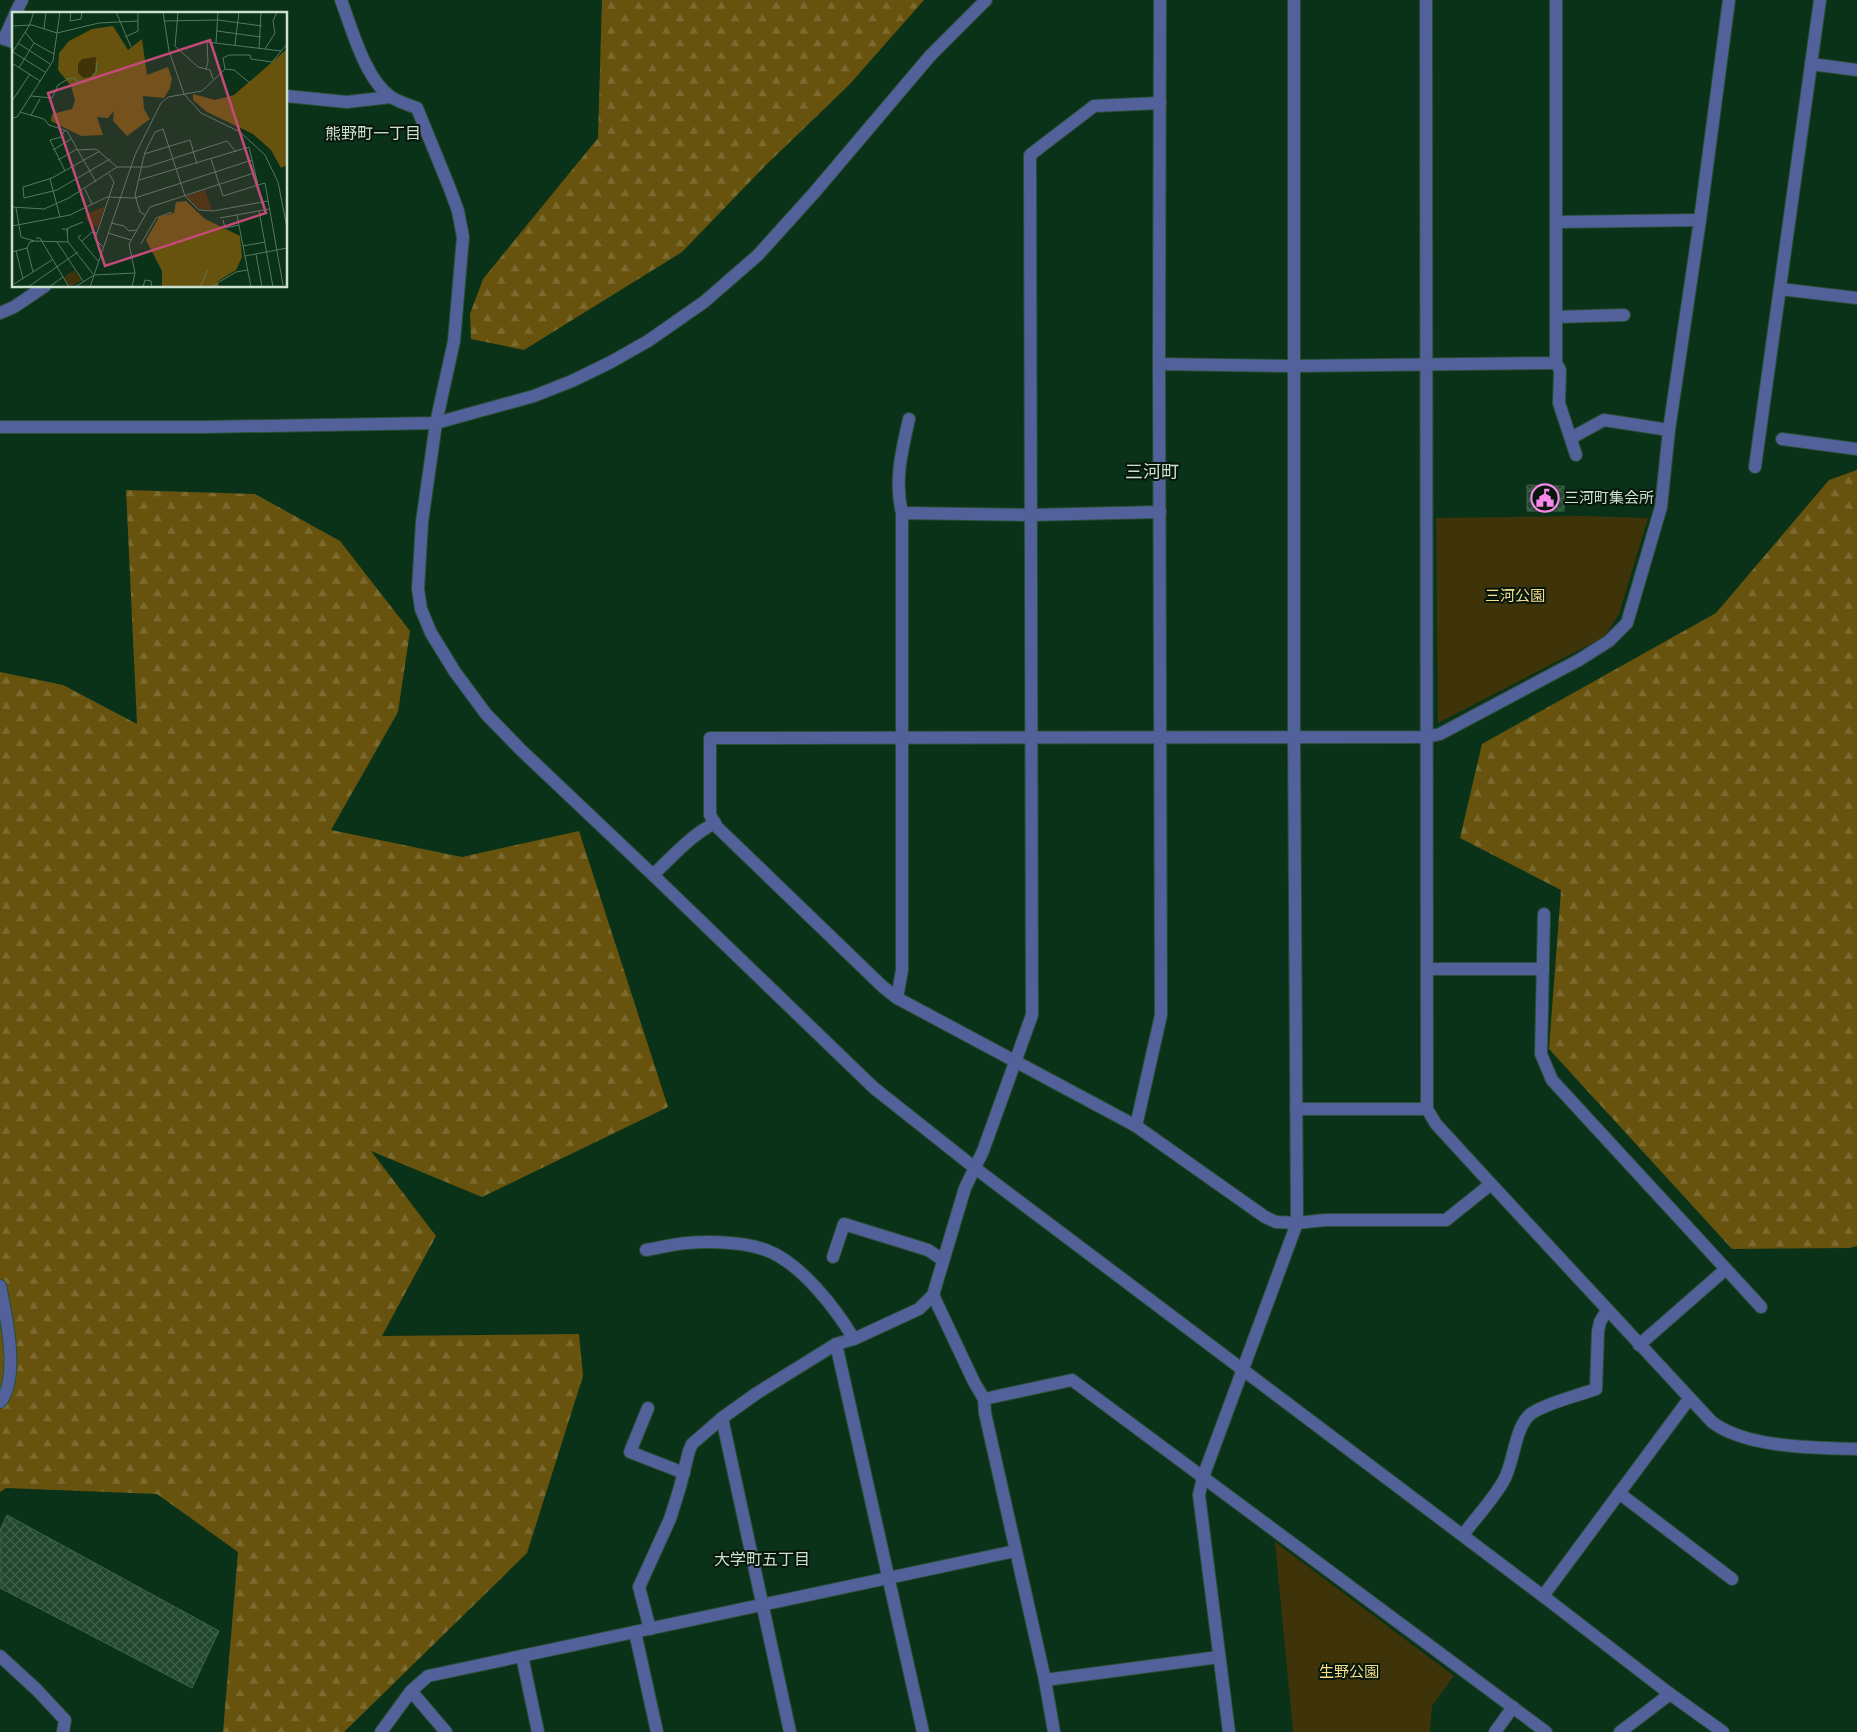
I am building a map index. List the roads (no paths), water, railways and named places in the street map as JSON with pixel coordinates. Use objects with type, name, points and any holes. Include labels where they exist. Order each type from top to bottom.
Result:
[{"type":"street","points":[[16,12],[22,0]]},
{"type":"street","points":[[341,0],[374,79],[391,97],[417,108],[458,211],[463,237],[454,341],[436,423],[422,522],[418,590],[421,608],[431,633],[455,672],[486,714],[563,791],[654,875],[874,1088],[975,1168],[1544,1596],[1670,1694],[1723,1732]]},
{"type":"street","points":[[0,427],[205,427],[436,423],[534,396],[572,381],[648,341],[704,302],[758,255],[814,193],[930,56],[986,0]]},
{"type":"street","points":[[1136,1126],[1161,1014],[1160,0]]},
{"type":"street","points":[[1229,1732],[1199,1495],[1203,1477],[1244,1371],[1297,1223],[1294,737],[1294,0]]},
{"type":"street","points":[[1426,0],[1427,1109],[1436,1124],[1712,1422],[1721,1429],[1733,1434],[1777,1444],[1807,1448],[1857,1449]]},
{"type":"street","points":[[1556,0],[1556,363],[1560,370],[1559,403],[1576,455]]},
{"type":"street","points":[[1491,1184],[1446,1220],[1325,1220],[1297,1223],[1276,1222],[1253,1211],[1136,1126],[897,998],[874,979],[715,823],[710,815],[710,738],[1101,739],[1160,737],[1426,737],[1440,734],[1579,660],[1609,641],[1627,623],[1661,507],[1669,430],[1700,220],[1729,0]]},
{"type":"street","points":[[1755,467],[1820,0]]},
{"type":"street","points":[[12,20],[4,39],[12,41]]},
{"type":"street","points":[[1811,64],[1857,70]]},
{"type":"street","points":[[288,96],[347,102],[391,97]]},
{"type":"street","points":[[650,1629],[639,1588],[670,1519],[692,1444],[722,1418],[756,1393],[836,1344],[854,1339],[919,1309],[933,1295],[966,1188],[983,1151],[1032,1014],[1030,155],[1094,106],[1160,103]]},
{"type":"street","points":[[1556,222],[1700,220]]},
{"type":"street","points":[[0,313],[42,288]]},
{"type":"street","points":[[1780,289],[1857,298]]},
{"type":"street","points":[[1556,317],[1624,315]]},
{"type":"street","points":[[1159,364],[1294,366],[1556,363]]},
{"type":"street","points":[[897,998],[902,970],[902,513],[899,468],[910,419]]},
{"type":"street","points":[[1571,438],[1604,420],[1669,430]]},
{"type":"street","points":[[1782,439],[1857,449]]},
{"type":"street","points":[[902,513],[1089,515],[1160,512]]},
{"type":"street","points":[[654,875],[691,838],[715,823]]},
{"type":"street","points":[[1544,914],[1541,1054],[1552,1080],[1761,1307]]},
{"type":"street","points":[[1427,969],[1543,969]]},
{"type":"street","points":[[1296,1109],[1427,1109]]},
{"type":"street","points":[[833,1257],[844,1224],[928,1250],[943,1260]]},
{"type":"street","points":[[646,1250],[687,1243],[735,1244],[767,1251],[786,1262],[815,1287],[842,1319],[854,1339]]},
{"type":"street","points":[[1639,1345],[1726,1269]]},
{"type":"street","points":[[0,1286],[11,1372],[7,1392],[0,1402]]},
{"type":"street","points":[[933,1295],[984,1399],[985,1412],[1015,1551],[1045,1680],[1054,1732]]},
{"type":"street","points":[[1463,1535],[1505,1479],[1517,1445],[1520,1430],[1525,1420],[1531,1414],[1547,1406],[1596,1388],[1598,1331],[1600,1322],[1607,1310]]},
{"type":"street","points":[[836,1344],[922,1732]]},
{"type":"street","points":[[984,1399],[1072,1380],[1546,1732]]},
{"type":"street","points":[[1544,1596],[1689,1399]]},
{"type":"street","points":[[648,1408],[630,1452],[684,1473]]},
{"type":"street","points":[[722,1418],[790,1732]]},
{"type":"street","points":[[1620,1493],[1732,1579]]},
{"type":"street","points":[[381,1732],[411,1691],[428,1676],[1015,1551]]},
{"type":"street","points":[[636,1632],[657,1732]]},
{"type":"street","points":[[0,1656],[37,1690],[65,1720],[63,1732]]},
{"type":"street","points":[[522,1656],[538,1732]]},
{"type":"street","points":[[1045,1680],[1219,1657]]},
{"type":"street","points":[[411,1691],[446,1732]]},
{"type":"street","points":[[1620,1732],[1670,1694]]},
{"type":"street","points":[[1495,1732],[1513,1707]]},
{"type":"place","name":"三河町集会所","points":[[1545,498]]},
{"type":"district","name":"熊野町一丁目","points":[[373,133]]},
{"type":"district","name":"三河町","points":[[1152,472]]},
{"type":"district","name":"大学町五丁目","points":[[762,1559]]},
{"type":"park label","name":"三河公園","points":[[1515,596]]},
{"type":"park label","name":"生野公園","points":[[1349,1672]]}]
